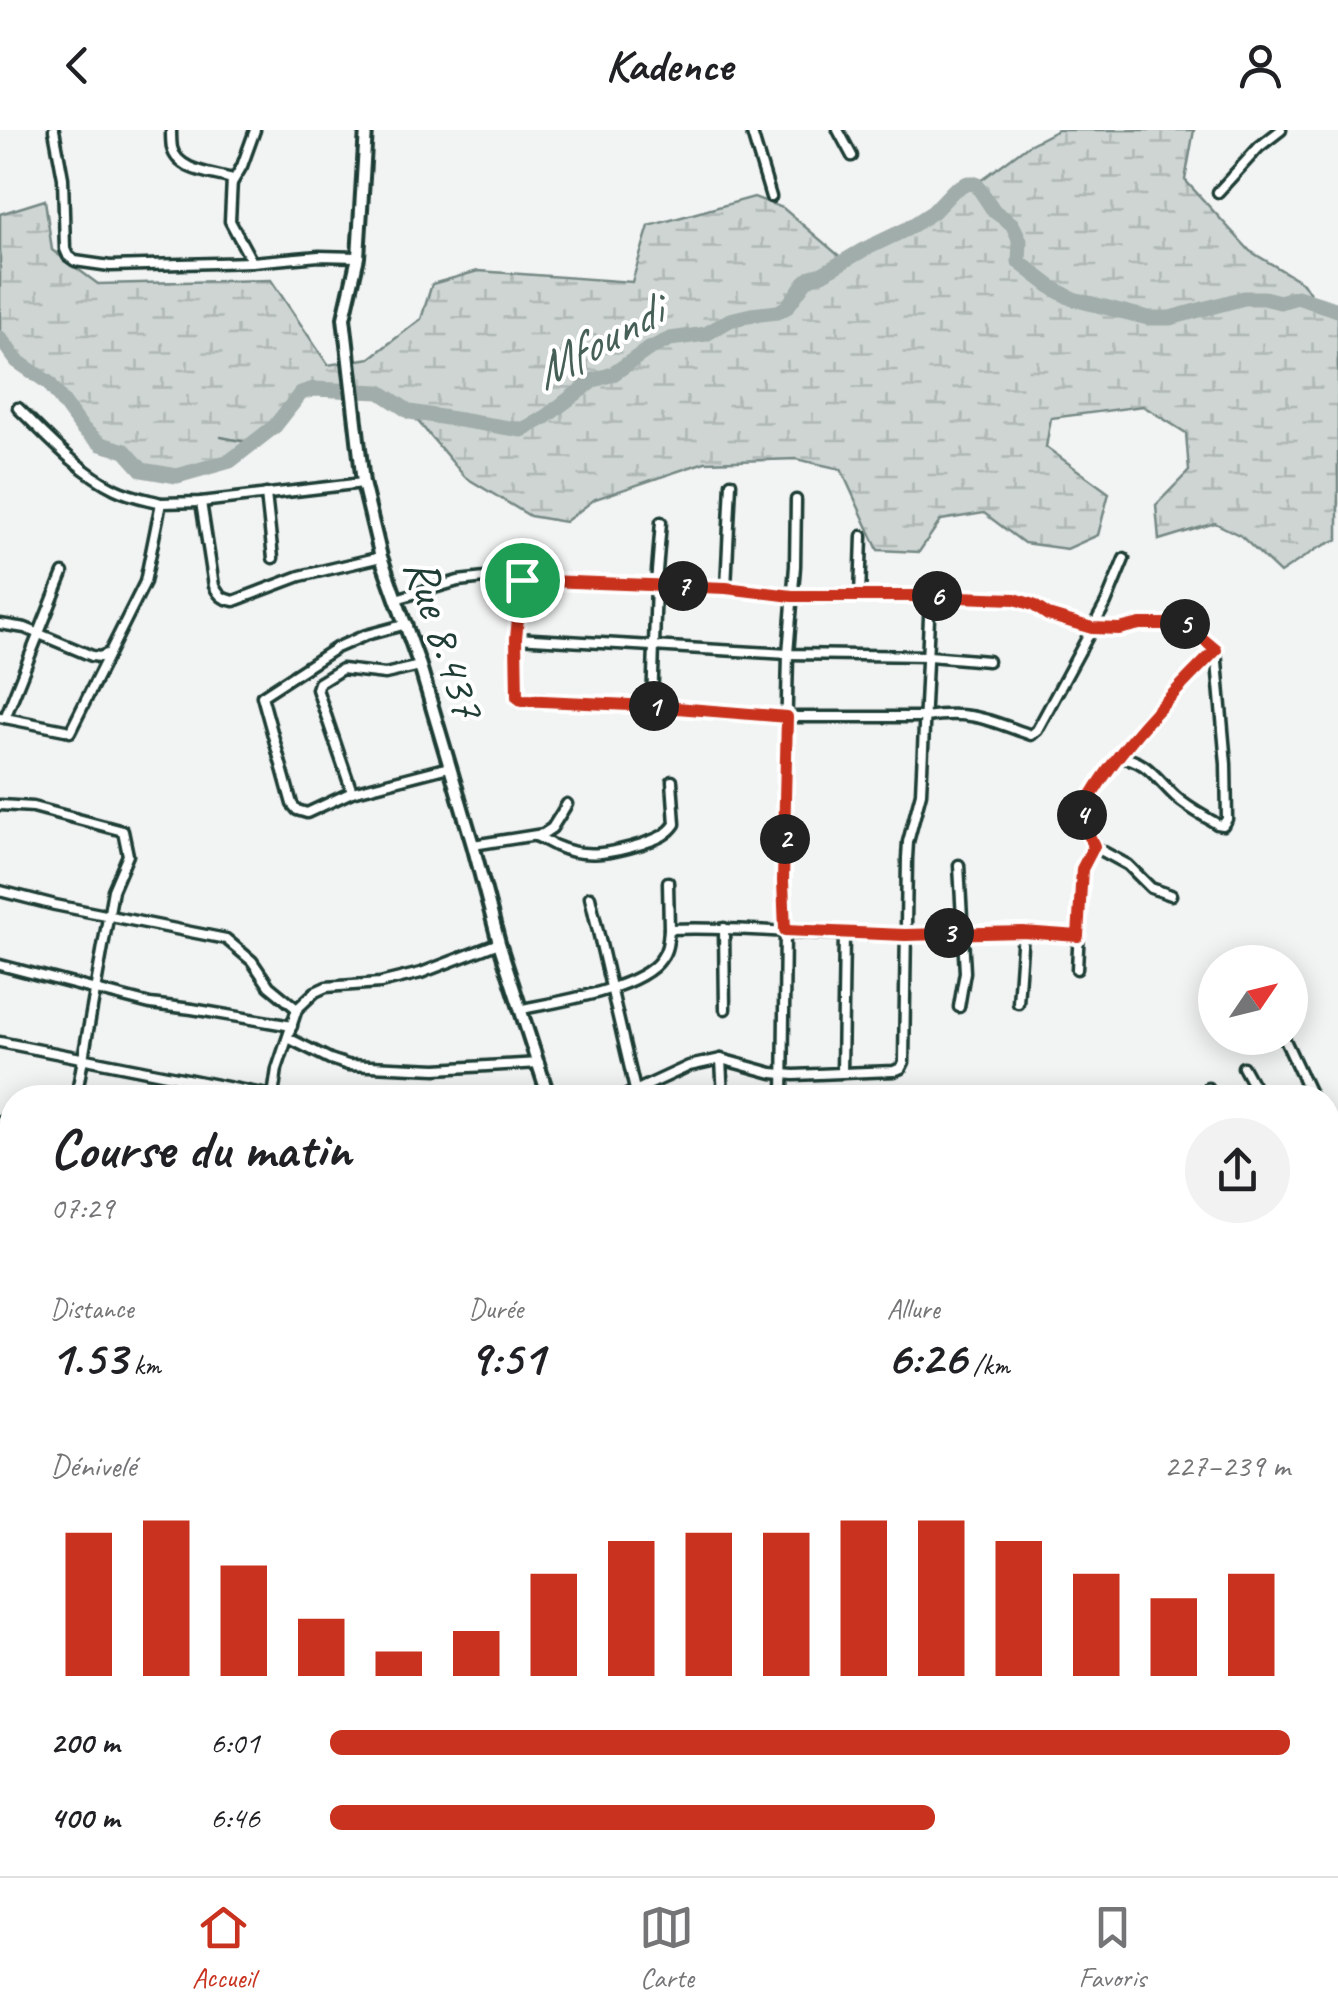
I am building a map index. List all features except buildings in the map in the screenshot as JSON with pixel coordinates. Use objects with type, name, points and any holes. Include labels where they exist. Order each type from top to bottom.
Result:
[{"type":"main road","name":"Rue 8.437","points":[[366,130],[358,257],[344,318],[363,482],[499,943],[546,1085]]},
{"type":"street","points":[[54,130],[63,178],[66,249],[75,261],[110,266],[358,257]]},
{"type":"street","points":[[171,130],[172,152],[177,158],[204,174],[229,177],[232,183]]},
{"type":"street","points":[[252,262],[230,221],[232,183],[255,130]]},
{"type":"street","points":[[751,130],[771,197]]},
{"type":"street","points":[[838,130],[852,156]]},
{"type":"street","points":[[1218,192],[1259,147],[1281,130]]},
{"type":"street","points":[[18,408],[65,453],[104,483],[161,503],[201,502],[363,482]]},
{"type":"street","points":[[726,588],[730,483]]},
{"type":"street","points":[[266,494],[273,558]]},
{"type":"street","points":[[783,1085],[788,654],[796,500]]},
{"type":"street","points":[[201,502],[214,586],[224,599],[234,600],[300,576],[382,557]]},
{"type":"street","points":[[63,573],[3,718],[67,731],[145,582],[161,503]]},
{"type":"street","points":[[652,706],[661,522]]},
{"type":"street","points":[[860,597],[862,536]]},
{"type":"street","points":[[522,580],[516,638],[517,697],[521,700],[787,717],[979,716],[1031,735],[1092,628],[1124,559]]},
{"type":"street","points":[[396,599],[472,578],[656,584],[792,596],[1015,599],[1048,615],[1092,628],[1185,624],[1216,650],[1227,819],[1223,825],[1218,824],[1178,800],[1150,770],[1132,758],[1118,758]]},
{"type":"street","points":[[646,1085],[690,1066],[721,1059],[783,1074],[894,1071],[904,1062],[907,858],[921,793],[930,596]]},
{"type":"street","points":[[0,624],[25,628],[92,656],[106,654]]},
{"type":"street","points":[[406,624],[336,648],[262,696],[292,804],[297,810],[310,812],[352,792],[449,768]]},
{"type":"street","points":[[516,638],[988,661]]},
{"type":"street","points":[[1172,895],[1151,888],[1128,866],[1094,846],[1082,812],[1159,707],[1216,650]]},
{"type":"street","points":[[352,792],[317,689],[319,683],[342,669],[385,674],[420,666]]},
{"type":"street","points":[[534,836],[562,848],[598,855],[655,839],[676,824],[672,781]]},
{"type":"street","points":[[0,804],[34,808],[123,831],[128,855],[112,890],[79,1085]]},
{"type":"street","points":[[473,846],[544,834],[567,804]]},
{"type":"street","points":[[1077,969],[1082,869],[1094,846]]},
{"type":"street","points":[[959,865],[965,972],[959,1007]]},
{"type":"street","points":[[522,1009],[610,988],[660,962],[667,949],[669,930],[668,882]]},
{"type":"street","points":[[0,891],[226,939],[296,1009]]},
{"type":"street","points":[[590,897],[634,1085]]},
{"type":"street","points":[[724,928],[725,1009]]},
{"type":"street","points":[[669,930],[724,928],[905,935],[1023,932],[1078,936]]},
{"type":"street","points":[[1018,1003],[1023,932]]},
{"type":"street","points":[[842,1073],[844,934]]},
{"type":"street","points":[[275,1085],[296,1009],[315,992],[326,986],[421,974],[499,943]]},
{"type":"street","points":[[0,965],[150,1004],[292,1026]]},
{"type":"street","points":[[288,1038],[348,1065],[436,1070],[540,1064]]},
{"type":"street","points":[[0,1042],[212,1085]]},
{"type":"street","points":[[1292,1055],[1306,1085]]},
{"type":"street","points":[[721,1059],[722,1085]]},
{"type":"street","points":[[1243,1067],[1253,1085]]},
{"type":"green space","points":[[1058,130],[1194,130],[1185,180],[1250,251],[1303,283],[1316,303],[1338,310],[1338,539],[1280,573],[1241,536],[1215,523],[1159,540],[1156,505],[1189,471],[1186,433],[1143,406],[1051,418],[1046,447],[1109,493],[1098,535],[1067,549],[1024,543],[984,513],[941,520],[919,552],[878,550],[841,469],[796,459],[705,462],[595,499],[565,522],[530,516],[465,477],[410,412],[380,392],[314,389],[301,393],[275,426],[230,461],[177,476],[142,470],[125,451],[101,444],[82,428],[49,383],[17,361],[0,338],[0,214],[45,200],[52,250],[98,284],[271,280],[328,365],[370,358],[421,319],[432,284],[478,271],[632,282],[649,226],[754,197],[783,208],[844,260],[910,227],[956,190],[976,184],[1027,146]]},
{"type":"waterway","name":"Mfoundi","points":[[0,338],[17,361],[49,383],[82,428],[101,444],[125,451],[142,470],[177,476],[230,461],[275,426],[301,393],[314,389],[380,392],[410,412],[522,430],[594,380],[613,374],[670,339],[706,334],[730,320],[778,312],[787,307],[811,277],[907,229],[968,183],[976,184],[994,211],[1012,224],[1020,241],[1019,262],[1073,299],[1148,318],[1170,318],[1244,298],[1280,302],[1297,297],[1338,310]]},
{"type":"waterway","points":[[221,437],[251,443]]},
{"type":"route","points":[[522,580],[726,588],[792,596],[1015,599],[1048,615],[1092,628],[1185,624],[1216,650],[1159,707],[1082,812],[1094,846],[1082,869],[1078,936],[785,930],[787,717],[521,700],[517,697],[516,638],[522,580]]}]
